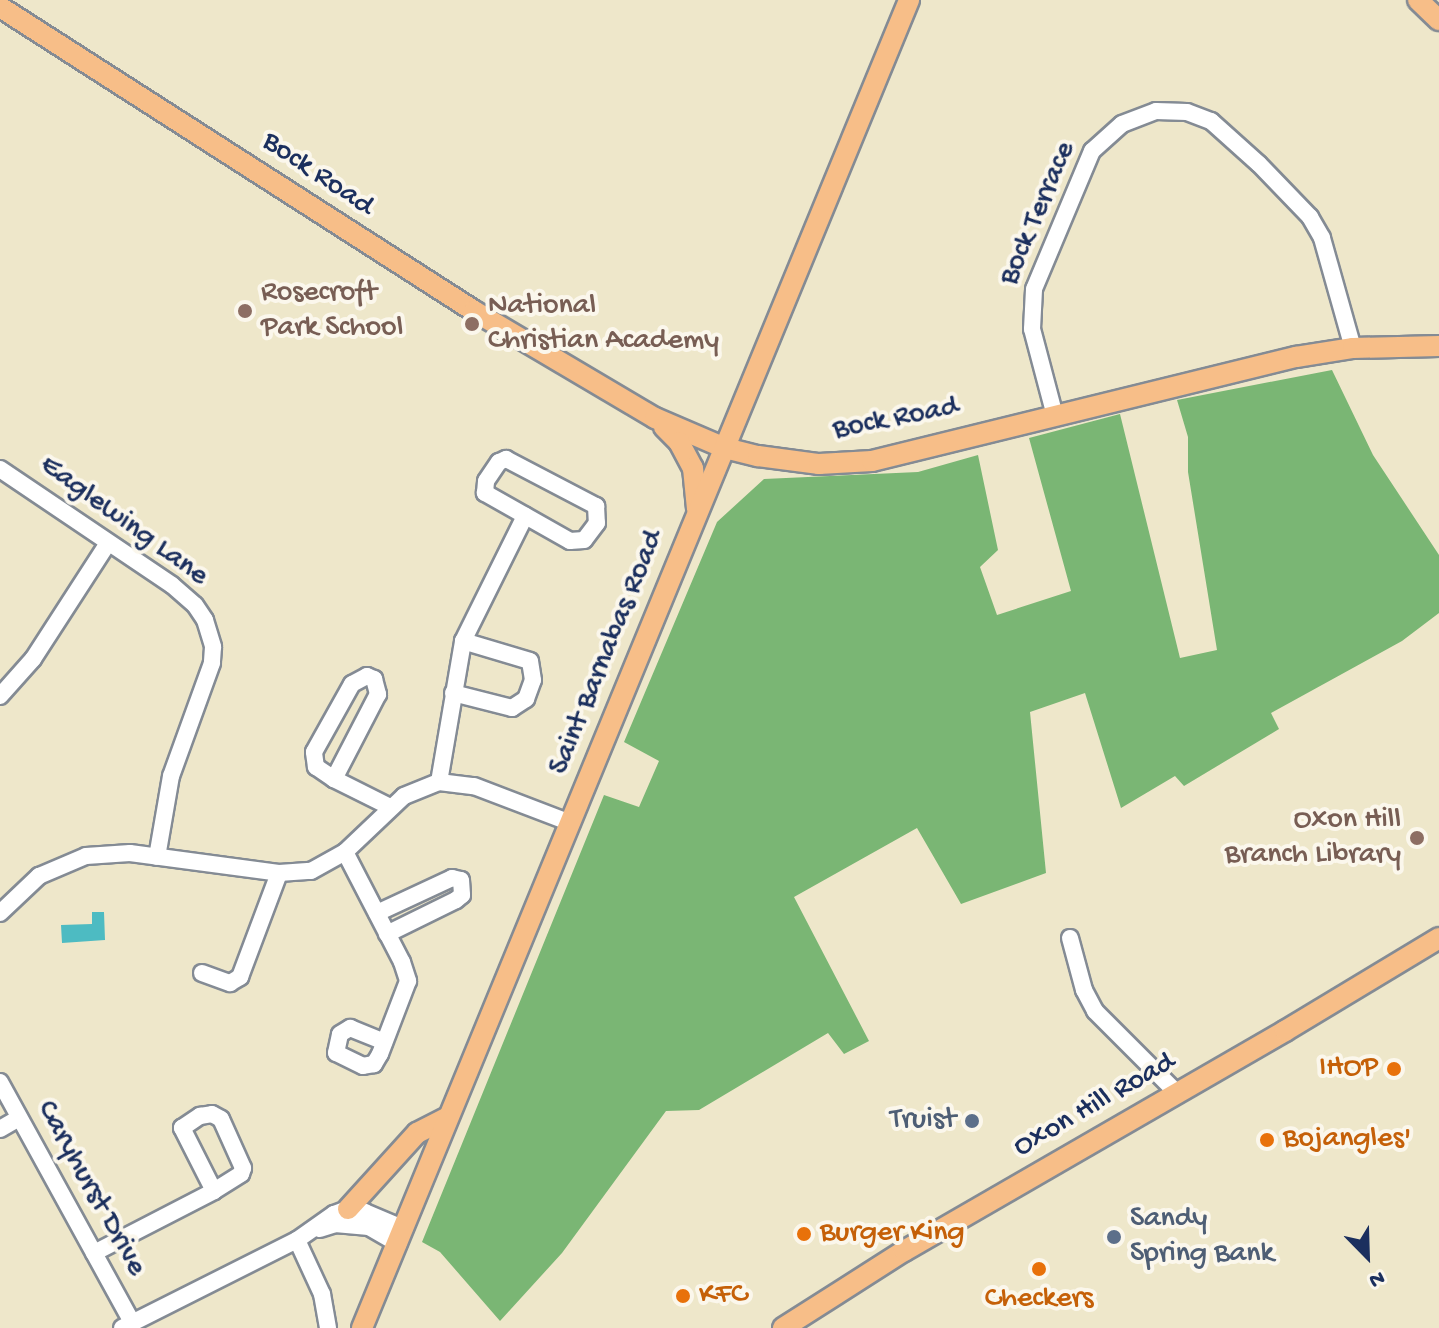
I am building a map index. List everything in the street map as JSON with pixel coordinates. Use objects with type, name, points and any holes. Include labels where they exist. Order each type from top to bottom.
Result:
[{"type":"main road","name":"Saint Barnabas Road","points":[[362,1328],[909,0]]},
{"type":"main road","points":[[1418,0],[1439,20]]},
{"type":"main road","name":"Bock Road","points":[[0,7],[474,311],[655,418],[725,448],[796,463],[860,463],[1246,367],[1353,348],[1439,346]]},
{"type":"main road","points":[[655,418],[679,442],[693,468],[697,517]]},
{"type":"main road","name":"Oxon Hill Road","points":[[783,1328],[924,1239],[1178,1094],[1439,938]]},
{"type":"main road","points":[[348,1209],[417,1133],[446,1118]]},
{"type":"street","name":"Bock Terrace","points":[[1055,416],[1032,329],[1034,289],[1092,151],[1122,124],[1156,111],[1187,112],[1211,121],[1259,164],[1310,217],[1322,238],[1353,348]]},
{"type":"street","points":[[513,461],[590,500],[598,513],[588,536],[577,543],[525,516],[485,493],[486,481],[499,462],[513,461]]},
{"type":"street","name":"Eaglewing Lane","points":[[0,469],[188,597],[205,620],[213,647],[210,672],[171,776],[157,857]]},
{"type":"street","points":[[439,782],[463,641],[525,516]]},
{"type":"street","points":[[0,696],[33,659],[108,543]]},
{"type":"street","points":[[453,693],[512,708],[526,699],[534,673],[530,661],[523,657],[463,641]]},
{"type":"street","points":[[334,779],[378,694],[374,679],[367,676],[352,684],[314,752],[316,767],[334,779],[390,807]]},
{"type":"street","points":[[0,913],[30,882],[74,860],[110,853],[279,873],[311,871],[345,852],[390,807],[416,790],[439,782],[474,786],[571,823]]},
{"type":"street","points":[[345,852],[408,981],[384,1042],[372,1065],[367,1067],[342,1058],[335,1048],[344,1030],[357,1030],[384,1042]]},
{"type":"street","points":[[202,973],[230,983],[240,977],[279,873]]},
{"type":"street","points":[[377,913],[457,877],[463,887],[456,900],[387,934]]},
{"type":"street","points":[[1070,938],[1084,990],[1095,1011],[1178,1094]]},
{"type":"street","name":"Caryhurst Drive","points":[[0,1082],[94,1253],[127,1325]]},
{"type":"street","points":[[94,1253],[214,1191],[241,1174],[243,1168],[221,1119],[205,1114],[182,1128],[214,1191]]},
{"type":"street","points":[[0,1129],[19,1118]]},
{"type":"street","points":[[304,1236],[325,1219],[348,1209],[387,1218],[402,1237]]},
{"type":"street","points":[[127,1325],[304,1236],[335,1224],[369,1227],[402,1237]]},
{"type":"street","points":[[304,1236],[322,1294],[328,1328]]},
{"type":"green space","points":[[1332,370],[1373,455],[1439,555],[1439,613],[1402,641],[1271,713],[1279,729],[1184,786],[1175,776],[1121,808],[1085,693],[1030,712],[1046,873],[961,904],[917,828],[794,897],[869,1041],[844,1054],[828,1033],[699,1110],[666,1111],[562,1253],[500,1321],[440,1252],[422,1242],[604,795],[639,807],[659,761],[624,742],[717,522],[764,479],[918,472],[978,455],[998,550],[980,567],[997,615],[1071,591],[1029,438],[1120,414],[1180,658],[1217,650],[1188,472],[1188,437],[1177,400]]},
{"type":"water","points":[[92,912],[104,912],[105,940],[62,943],[61,925],[92,924]]},
{"type":"place","name":"Rosecroft Park School","points":[[245,311]]},
{"type":"place","name":"National Christian Academy","points":[[472,324]]},
{"type":"place","name":"Oxon Hill Branch Library","points":[[1417,838]]},
{"type":"place","name":"IHOP","points":[[1394,1069]]},
{"type":"place","name":"Truist","points":[[972,1121]]},
{"type":"place","name":"Bojangles'","points":[[1267,1140]]},
{"type":"place","name":"Burger King","points":[[804,1234]]},
{"type":"place","name":"Sandy Spring Bank","points":[[1114,1237]]},
{"type":"place","name":"Checkers","points":[[1039,1269]]},
{"type":"place","name":"KFC","points":[[683,1296]]}]
